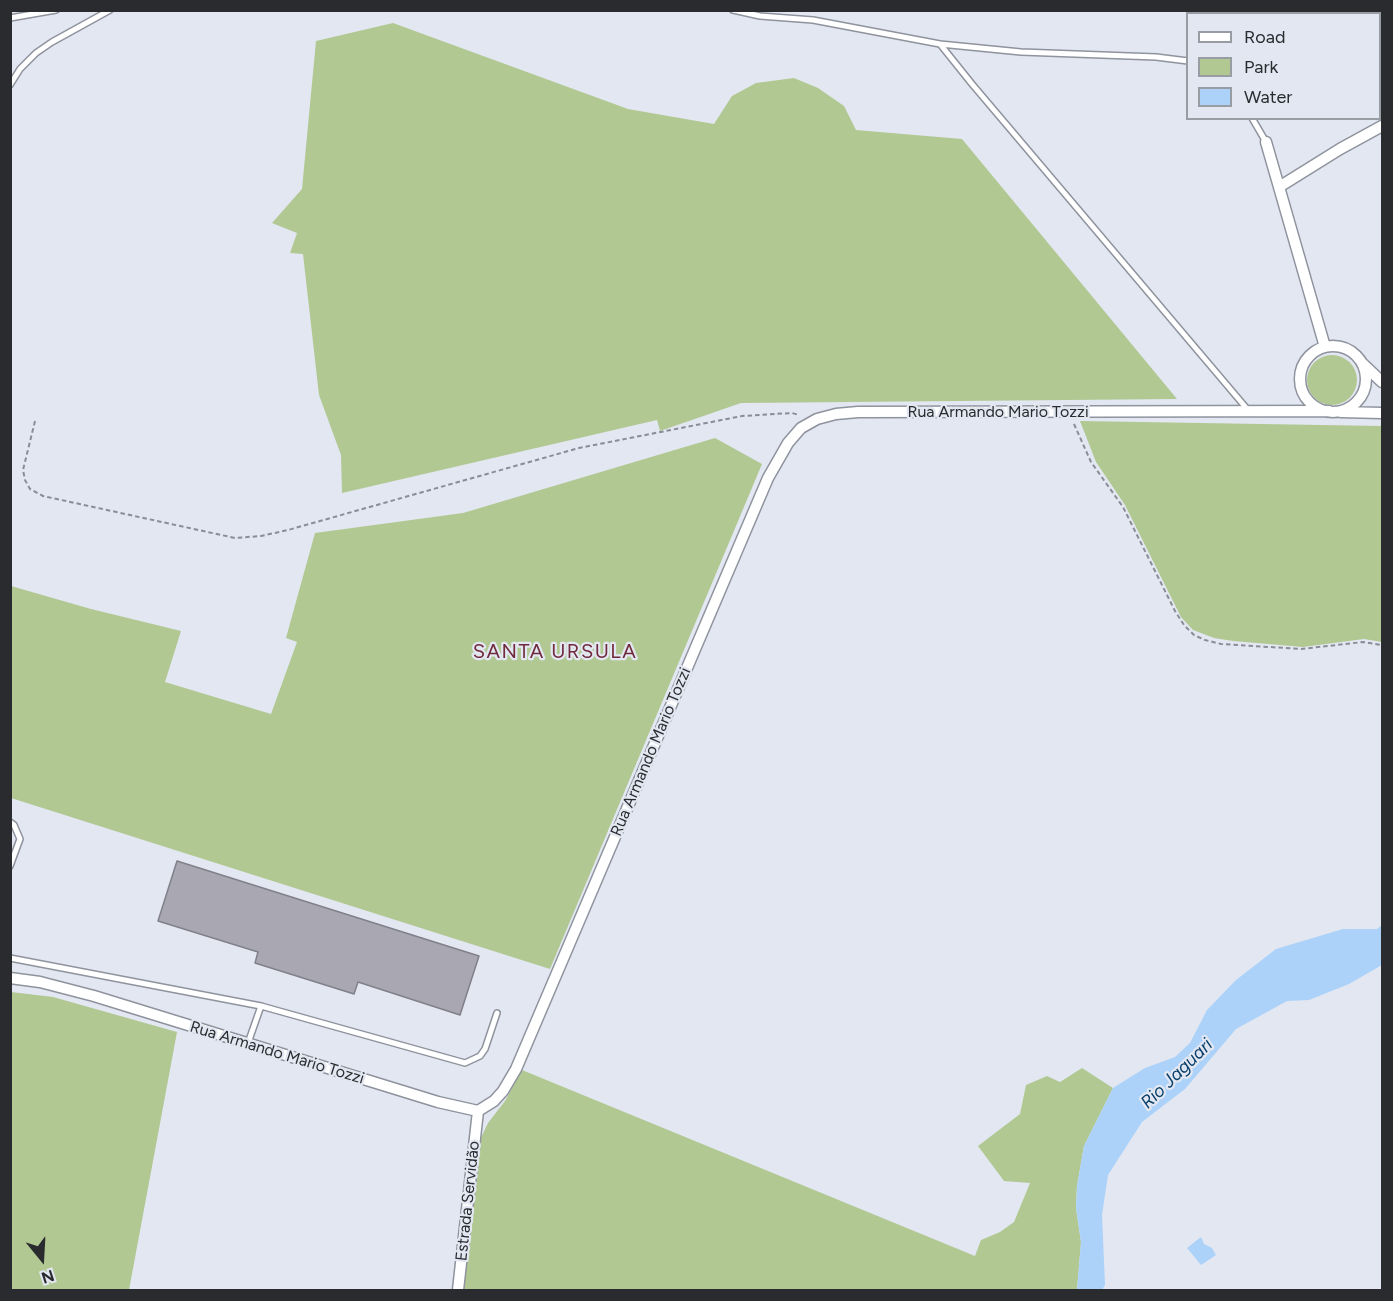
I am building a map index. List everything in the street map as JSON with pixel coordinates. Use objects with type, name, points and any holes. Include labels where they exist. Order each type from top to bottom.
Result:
[{"type":"street","points":[[1279,187],[1340,149],[1383,126]]},
{"type":"street","points":[[1266,142],[1325,347]]},
{"type":"street","points":[[1357,357],[1365,372],[1364,390],[1352,405],[1332,411],[1317,407],[1308,400],[1301,387],[1301,372],[1307,359],[1325,347],[1342,348],[1357,357],[1383,382]]},
{"type":"street","name":"Rua Armando Mario Tozzi","points":[[10,978],[40,982],[94,996],[438,1102],[478,1111],[494,1101],[516,1069],[768,478],[788,443],[801,428],[817,419],[858,412],[1332,411],[1383,413]]},
{"type":"street","name":"Estrada Servidão","points":[[458,1290],[478,1111]]},
{"type":"lane","points":[[10,18],[56,10]]},
{"type":"lane","points":[[10,85],[20,69],[36,53],[110,10]]},
{"type":"lane","points":[[733,10],[760,16],[813,20],[940,44],[1021,52],[1156,57],[1186,61]]},
{"type":"lane","points":[[940,44],[1249,411]]},
{"type":"lane","points":[[1253,120],[1266,142]]},
{"type":"lane","points":[[10,822],[14,825],[20,839],[10,866]]},
{"type":"lane","points":[[10,958],[261,1006],[465,1063],[480,1056],[485,1049],[497,1013]]},
{"type":"lane","points":[[248,1044],[261,1006]]},
{"type":"path","points":[[1069,411],[1091,462],[1123,507],[1175,611],[1184,625],[1194,634],[1205,640],[1221,644],[1301,649],[1363,642],[1383,645]]},
{"type":"path","points":[[35,421],[23,470],[30,489],[43,496],[235,538],[261,536],[288,530],[579,448],[742,416],[792,413],[817,419]]},
{"type":"green space","points":[[393,23],[628,109],[714,124],[732,96],[756,83],[794,78],[818,88],[844,106],[856,130],[962,139],[1177,399],[741,403],[660,431],[657,420],[342,493],[341,455],[319,395],[303,254],[290,253],[297,233],[272,223],[302,189],[316,41]]},
{"type":"green space","points":[[1332,355],[1350,362],[1357,380],[1350,398],[1332,405],[1314,398],[1307,380],[1314,362]]},
{"type":"green space","points":[[1080,421],[1382,426],[1382,642],[1364,639],[1303,647],[1233,641],[1214,638],[1193,630],[1181,617],[1125,505],[1096,462]]},
{"type":"green space","points":[[715,438],[762,464],[550,969],[11,798],[11,586],[181,631],[165,682],[271,714],[297,642],[286,638],[315,533],[463,513]]},
{"type":"green space","points":[[11,992],[53,997],[177,1032],[129,1290],[11,1290]]},
{"type":"green space","points":[[1082,1068],[1113,1088],[1084,1146],[1077,1186],[1076,1208],[1081,1242],[1077,1290],[462,1290],[478,1144],[488,1123],[505,1101],[522,1070],[975,1256],[981,1240],[1000,1232],[1014,1222],[1030,1183],[1004,1181],[978,1146],[1020,1114],[1026,1085],[1047,1076],[1060,1082]]},
{"type":"water","name":"Rio Jaguari","points":[[1382,925],[1382,965],[1349,984],[1309,1000],[1287,1001],[1236,1029],[1185,1089],[1142,1122],[1108,1175],[1102,1215],[1105,1285],[1102,1290],[1077,1290],[1081,1242],[1076,1208],[1077,1186],[1084,1146],[1113,1088],[1145,1068],[1175,1057],[1190,1043],[1207,1010],[1236,980],[1276,949],[1343,929],[1377,929]]},
{"type":"water","points":[[1201,1237],[1204,1244],[1212,1248],[1216,1255],[1201,1265],[1187,1248]]},
{"type":"building","points":[[177,861],[479,956],[460,1015],[358,982],[354,994],[255,963],[258,952],[158,921]]},
{"type":"district","name":"SANTA URSULA","points":[[555,652]]}]
